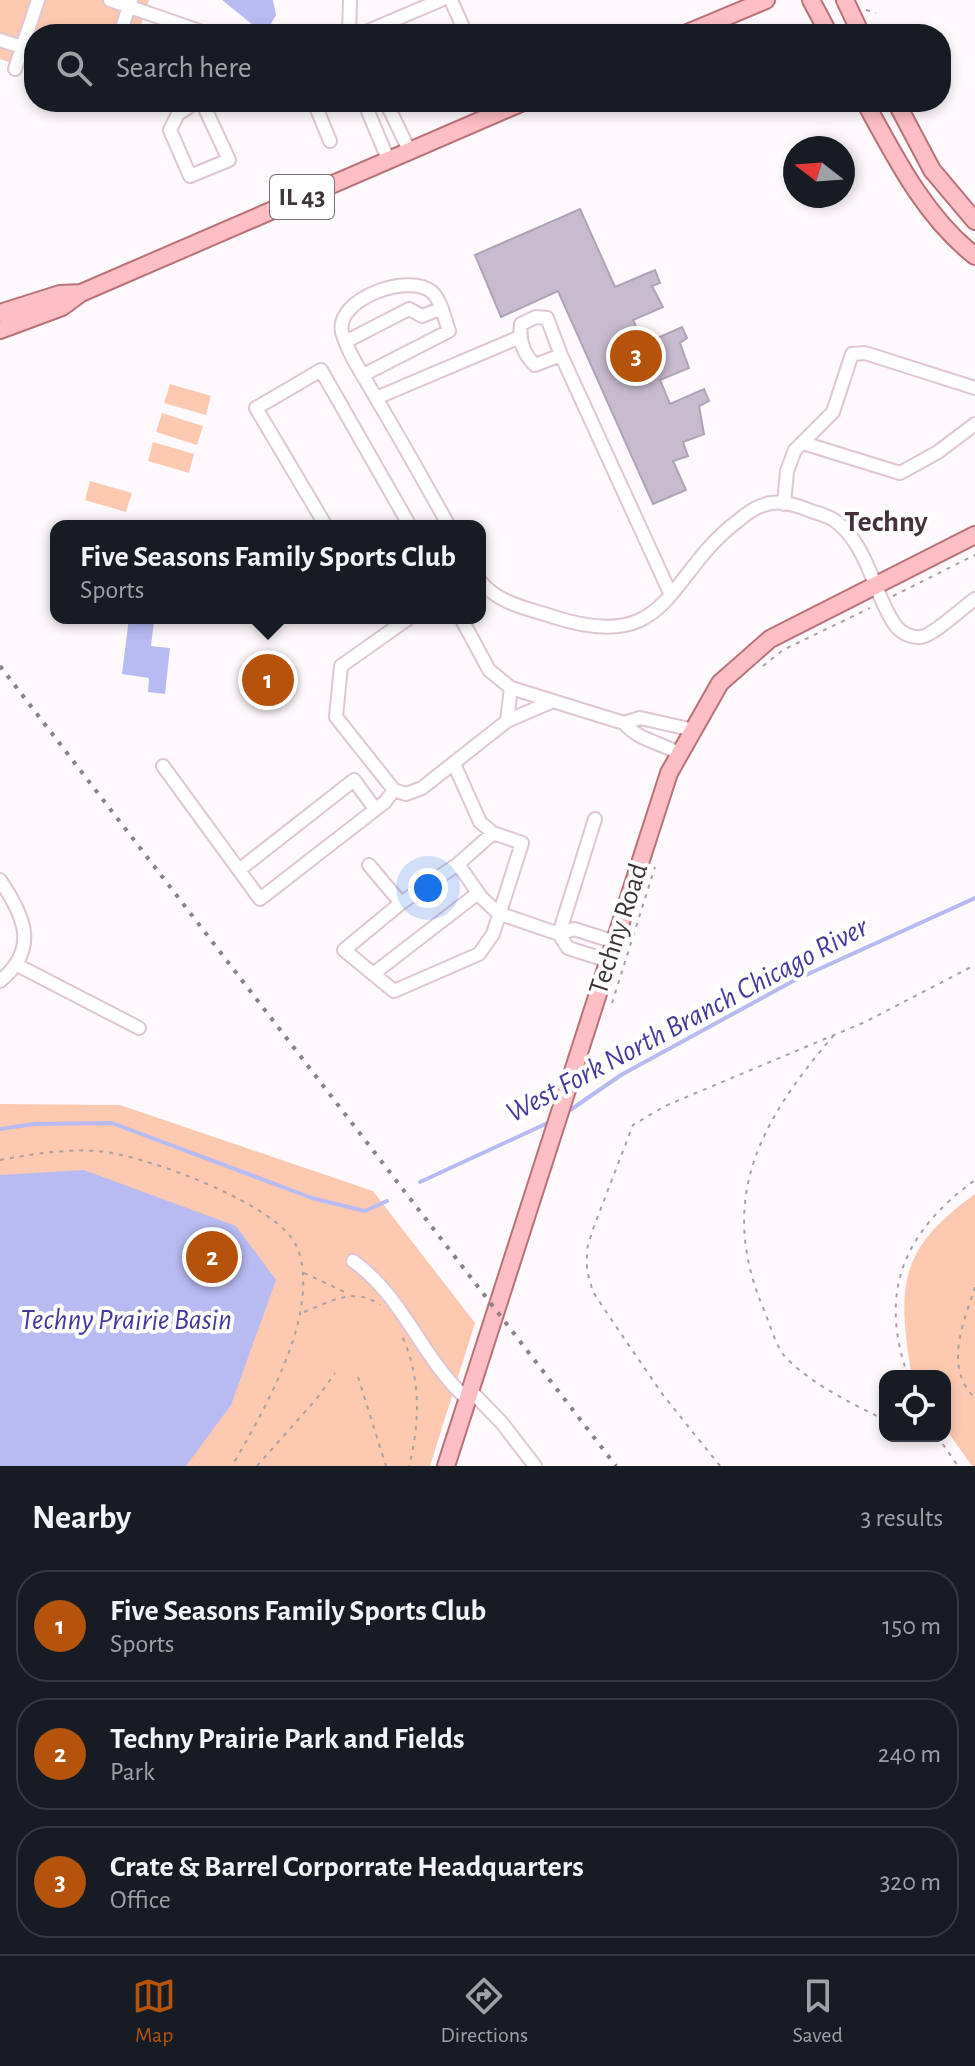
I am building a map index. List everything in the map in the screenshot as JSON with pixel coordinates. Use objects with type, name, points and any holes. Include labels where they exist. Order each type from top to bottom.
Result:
[{"type":"main road","points":[[709,24],[766,0]]},
{"type":"main road","points":[[811,0],[824,24]]},
{"type":"main road","points":[[852,1],[858,24]]},
{"type":"main road","name":"IL 43","points":[[0,330],[62,307],[81,293],[499,112]]},
{"type":"main road","points":[[871,112],[908,179],[938,220],[975,256]]},
{"type":"main road","points":[[901,112],[932,170],[975,221]]},
{"type":"main road","name":"IL 43","points":[[0,313],[60,294],[81,293]]},
{"type":"main road","name":"Techny Road","points":[[446,1466],[669,773],[720,683],[770,639],[975,535]]},
{"type":"street","points":[[33,24],[38,0]]},
{"type":"street","points":[[110,0],[130,3],[183,24]]},
{"type":"street","points":[[349,24],[350,0]]},
{"type":"street","points":[[398,24],[441,0]]},
{"type":"street","points":[[451,0],[462,24]]},
{"type":"street","points":[[123,24],[130,3]]},
{"type":"street","points":[[0,40],[24,48]]},
{"type":"street","points":[[15,69],[24,55]]},
{"type":"street","points":[[181,112],[170,130],[190,176],[229,160],[207,112]]},
{"type":"street","points":[[318,112],[330,141]]},
{"type":"street","points":[[368,112],[388,159]]},
{"type":"street","points":[[391,112],[409,150]]},
{"type":"street","points":[[363,375],[449,331],[434,294],[418,284],[402,283],[358,301],[346,312],[342,330],[363,375],[446,520]]},
{"type":"street","points":[[347,341],[409,309],[422,316],[440,309]]},
{"type":"street","points":[[561,355],[535,365],[520,337],[521,324],[536,317],[547,318],[671,595]]},
{"type":"street","points":[[376,398],[520,337]]},
{"type":"street","points":[[784,504],[787,471],[795,450],[833,412],[852,354],[865,353],[975,388]]},
{"type":"street","points":[[322,520],[256,408],[321,370],[407,520]]},
{"type":"street","points":[[803,443],[900,473],[938,452],[975,424]]},
{"type":"street","points":[[486,588],[495,598],[587,627],[618,629],[654,613],[720,533],[749,512],[770,503],[784,504],[834,520],[850,538],[877,584],[894,625],[904,634],[917,638],[929,635],[975,599]]},
{"type":"street","points":[[400,624],[341,666],[336,717],[394,790],[406,794],[422,788],[507,721],[551,702]]},
{"type":"street","points":[[464,624],[489,670],[511,688],[624,723],[640,718],[694,730]]},
{"type":"street","points":[[507,721],[511,688]]},
{"type":"street","points":[[624,723],[635,737],[662,743],[680,754]]},
{"type":"street","points":[[454,764],[480,822],[493,833],[522,843],[493,934],[479,954],[459,966],[394,991],[344,950],[401,903],[458,864],[493,833]]},
{"type":"street","points":[[163,766],[260,899],[375,809],[394,790]]},
{"type":"street","points":[[239,870],[354,780],[375,809]]},
{"type":"street","points":[[559,934],[595,819]]},
{"type":"street","points":[[458,864],[478,893],[498,913],[559,934],[574,929],[615,942]]},
{"type":"street","points":[[369,865],[401,903]]},
{"type":"street","points":[[0,880],[26,932],[19,966],[0,981]]},
{"type":"street","points":[[373,974],[478,893]]},
{"type":"street","points":[[559,934],[568,948],[609,961]]},
{"type":"street","points":[[19,966],[139,1028]]},
{"type":"street","points":[[353,1261],[386,1291],[440,1373],[502,1423],[535,1466]]},
{"type":"path","points":[[852,1],[867,12],[876,13]]},
{"type":"path","points":[[762,666],[783,650],[975,555]]},
{"type":"path","points":[[612,1003],[657,859]]},
{"type":"path","points":[[720,1466],[663,1395],[593,1292],[587,1271],[587,1249],[633,1125],[665,1106],[834,1034],[975,965]]},
{"type":"path","points":[[834,1034],[800,1074],[756,1149],[742,1223],[757,1292],[785,1357],[838,1396],[879,1417]]},
{"type":"path","points":[[0,1160],[50,1150],[100,1151],[146,1161],[205,1183],[266,1214],[296,1244],[303,1272],[303,1313],[266,1407],[232,1466]]},
{"type":"path","points":[[906,1370],[894,1329],[898,1278],[909,1251],[947,1201],[975,1180]]},
{"type":"path","points":[[303,1272],[350,1294],[371,1298],[382,1307]]},
{"type":"path","points":[[975,1287],[956,1356],[963,1383],[975,1398]]},
{"type":"path","points":[[303,1313],[350,1294]]},
{"type":"path","points":[[398,1327],[413,1361],[419,1413],[409,1466]]},
{"type":"path","points":[[257,1466],[335,1373]]},
{"type":"path","points":[[358,1377],[386,1466]]},
{"type":"path","points":[[941,1442],[958,1466]]},
{"type":"shaded area","points":[[0,0],[149,0],[141,24],[24,24],[24,67],[0,59]]},
{"type":"shaded area","points":[[170,384],[211,396],[206,415],[164,403]]},
{"type":"shaded area","points":[[162,413],[203,426],[197,445],[156,432]]},
{"type":"shaded area","points":[[153,442],[194,454],[189,473],[148,461]]},
{"type":"shaded area","points":[[90,481],[132,493],[126,512],[85,500]]},
{"type":"shaded area","points":[[0,1104],[120,1105],[373,1191],[475,1323],[430,1466],[0,1466]]},
{"type":"shaded area","points":[[975,1194],[975,1466],[951,1436],[951,1370],[911,1370],[904,1315],[909,1271],[918,1251],[950,1214]]},
{"type":"water","points":[[222,0],[273,0],[276,15],[271,24],[252,24]]},
{"type":"water","points":[[128,624],[154,624],[151,646],[170,648],[165,694],[148,692],[149,678],[122,674]]},
{"type":"water","name":"Techny Prairie Basin","points":[[84,1170],[236,1226],[276,1280],[231,1405],[186,1466],[0,1466],[0,1175]]},
{"type":"building","points":[[580,209],[615,287],[655,270],[660,283],[652,286],[663,307],[633,320],[644,344],[682,327],[687,338],[680,343],[689,368],[660,380],[670,404],[704,389],[709,401],[699,406],[704,434],[683,442],[688,456],[673,461],[686,490],[653,504],[558,291],[501,317],[475,255]]},
{"type":"waterway","name":"West Fork North Branch Chicago River","points":[[563,1115],[621,1075],[795,980],[975,898]]},
{"type":"waterway","name":"West Fork North Branch Chicago River","points":[[420,1182],[552,1121]]},
{"type":"waterway","name":"West Fork North Branch Chicago River","points":[[0,1129],[34,1124],[112,1123],[312,1198],[365,1211],[387,1201]]},
{"type":"railway","points":[[0,666],[616,1466]]},
{"type":"place","name":"Crate & Barrel Corporrate Headquarters","points":[[636,356]]},
{"type":"place","name":"Five Seasons Family Sports Club","points":[[268,680]]},
{"type":"place","name":"Techny Prairie Park and Fields","points":[[212,1257]]},
{"type":"district","name":"Techny","points":[[886,522]]}]
